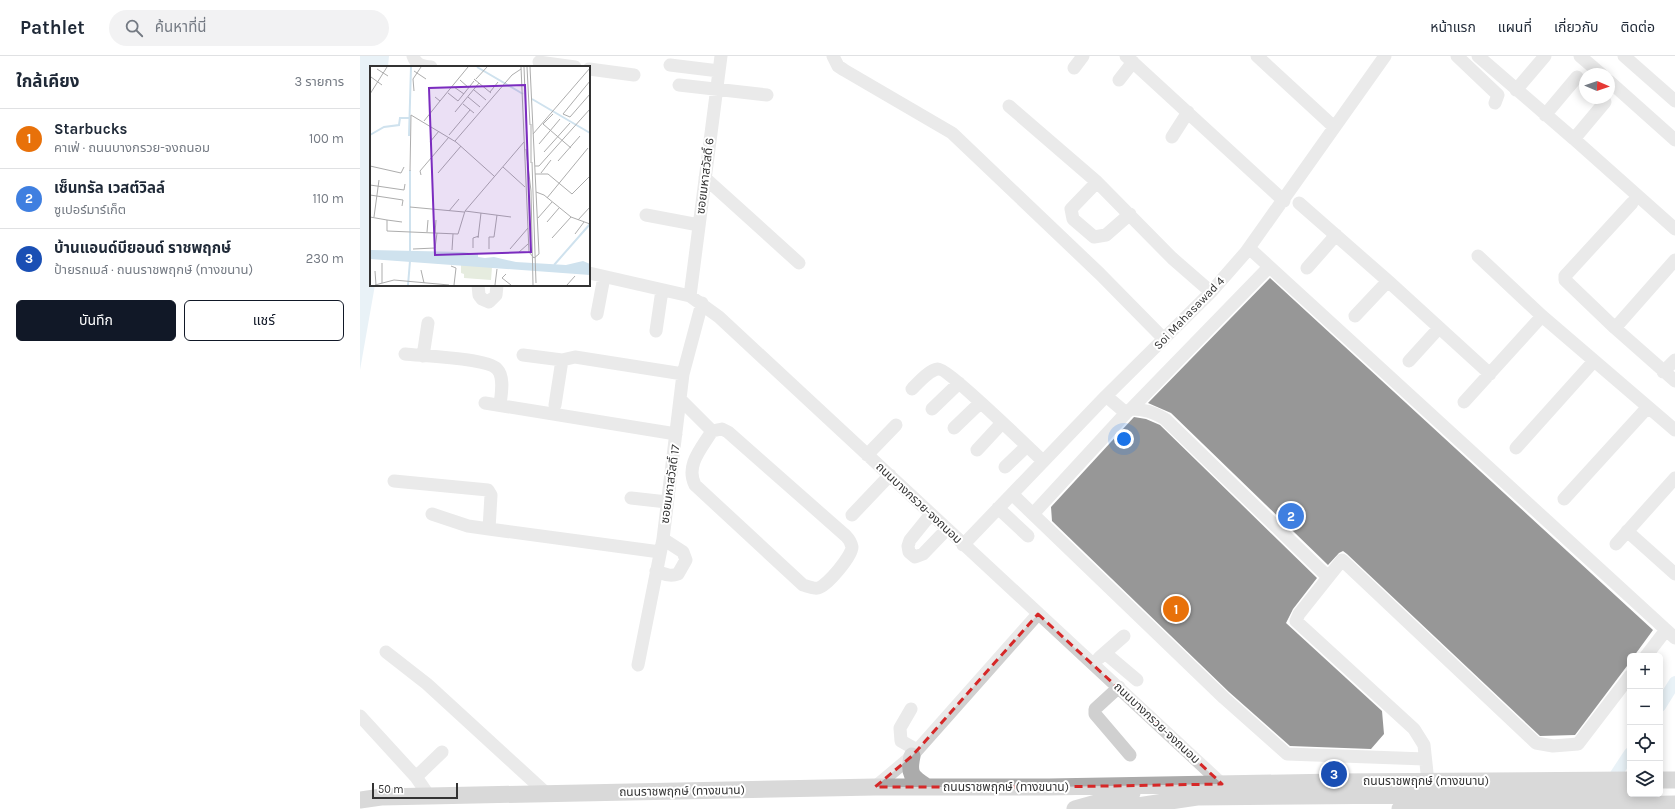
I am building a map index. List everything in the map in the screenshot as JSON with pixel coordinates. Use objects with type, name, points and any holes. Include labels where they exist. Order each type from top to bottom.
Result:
[{"type":"main road","points":[[914,753],[910,768],[914,778],[928,787]]},
{"type":"main road","name":"ถนนราชพฤกษ์ (ทางขนาน)","points":[[360,800],[381,797],[875,787],[1161,786],[1596,780],[1627,788]]},
{"type":"main road","points":[[1663,780],[1675,780]]},
{"type":"main road","points":[[1075,809],[1161,786]]},
{"type":"main road","points":[[1118,809],[1198,797],[1627,789]]},
{"type":"main road","points":[[1400,809],[1587,805],[1627,790]]},
{"type":"main road","points":[[1663,792],[1675,792]]},
{"type":"main road","name":"ถนนราชพฤกษ์ (ทางขนาน)","points":[[360,793],[381,797]]},
{"type":"main road","points":[[1654,797],[1675,804]]},
{"type":"street","points":[[412,56],[415,62],[421,66]]},
{"type":"street","name":"ซอยมหาสวัสดิ์ 6","points":[[690,296],[721,56]]},
{"type":"street","points":[[833,56],[838,66],[844,70],[952,133],[1100,274],[1164,339]]},
{"type":"street","points":[[1074,68],[1083,56]]},
{"type":"street","points":[[1257,56],[1334,127]]},
{"type":"street","name":"Soi Mahasawad 4","points":[[964,545],[1106,396],[1212,292],[1249,248],[1284,201],[1334,127],[1385,56]]},
{"type":"street","points":[[1457,56],[1498,95],[1495,103]]},
{"type":"street","points":[[1478,56],[1675,229]]},
{"type":"street","points":[[1516,90],[1545,56]]},
{"type":"street","points":[[1580,56],[1594,68]]},
{"type":"street","points":[[1624,56],[1675,102]]},
{"type":"street","points":[[1119,80],[1129,59],[1284,201]]},
{"type":"street","points":[[539,62],[568,66]]},
{"type":"street","points":[[670,64],[719,72]]},
{"type":"street","points":[[590,69],[634,75]]},
{"type":"street","points":[[1545,114],[1577,77]]},
{"type":"street","points":[[679,85],[767,95]]},
{"type":"street","points":[[1615,86],[1674,135]]},
{"type":"street","points":[[1574,139],[1603,104]]},
{"type":"street","points":[[1009,106],[1097,182],[1172,258],[1212,292]]},
{"type":"street","points":[[1172,137],[1188,112]]},
{"type":"street","points":[[705,178],[798,263]]},
{"type":"street","points":[[1097,182],[1071,209],[1073,219],[1094,237],[1099,237],[1106,234],[1130,214]]},
{"type":"street","points":[[1299,203],[1388,281],[1490,374]]},
{"type":"street","points":[[1632,203],[1565,276],[1564,280],[1566,284],[1663,372],[1675,381]]},
{"type":"street","points":[[646,215],[699,225]]},
{"type":"street","points":[[1307,268],[1336,235]]},
{"type":"street","points":[[1249,248],[1672,635],[1650,653]]},
{"type":"street","points":[[1478,256],[1542,316],[1647,408],[1675,430]]},
{"type":"street","points":[[1615,328],[1675,260]]},
{"type":"street","points":[[1033,514],[1128,411],[1269,267]]},
{"type":"street","name":"ถนนบางกรวย-จงถนอม","points":[[590,273],[690,296],[702,303],[890,475],[1222,784]]},
{"type":"street","points":[[597,314],[604,277]]},
{"type":"street","points":[[1355,316],[1388,281]]},
{"type":"street","points":[[478,286],[479,295],[482,299],[489,302],[496,295],[497,286]]},
{"type":"street","points":[[656,331],[662,290]]},
{"type":"street","name":"ซอยมหาสวัสดิ์ 17","points":[[638,665],[660,552],[683,374],[702,303]]},
{"type":"street","points":[[1464,402],[1542,316]]},
{"type":"street","points":[[423,356],[428,323]]},
{"type":"street","points":[[1409,361],[1439,328]]},
{"type":"street","points":[[405,354],[475,361],[494,367],[497,369],[500,376],[500,405]]},
{"type":"street","points":[[523,355],[562,360],[575,357],[683,374]]},
{"type":"street","points":[[555,404],[562,360]]},
{"type":"street","points":[[1663,372],[1675,360]]},
{"type":"street","points":[[1516,448],[1594,361]]},
{"type":"street","points":[[912,389],[937,369],[942,370],[959,383],[1043,461]]},
{"type":"street","points":[[932,409],[959,383]]},
{"type":"street","points":[[1106,396],[1128,411],[1149,411],[1165,419],[1328,577]]},
{"type":"street","points":[[680,399],[712,431]]},
{"type":"street","points":[[485,403],[676,434]]},
{"type":"street","points":[[954,428],[980,403]]},
{"type":"street","points":[[1564,499],[1647,408]]},
{"type":"street","points":[[978,450],[1002,423]]},
{"type":"street","points":[[867,454],[896,425]]},
{"type":"street","points":[[722,429],[728,432],[851,542],[850,554],[826,584],[818,588],[811,588],[803,585],[695,485],[691,477],[691,469],[712,431],[722,429]]},
{"type":"street","points":[[1005,467],[1027,446]]},
{"type":"street","points":[[852,515],[890,475]]},
{"type":"street","points":[[1616,544],[1675,479]]},
{"type":"street","points":[[394,481],[488,490],[491,495],[489,529]]},
{"type":"street","points":[[1012,494],[1224,698],[1287,754],[1425,759]]},
{"type":"street","points":[[631,498],[667,502]]},
{"type":"street","points":[[998,508],[1028,536]]},
{"type":"street","points":[[432,514],[468,526],[660,552]]},
{"type":"street","points":[[931,514],[910,540],[908,546],[910,552],[915,557],[923,554],[947,529]]},
{"type":"street","points":[[1627,531],[1675,574]]},
{"type":"street","points":[[656,571],[669,576],[674,576],[678,574],[686,560],[683,552],[662,539]]},
{"type":"street","points":[[1428,782],[1424,745],[1414,729],[1296,621],[1299,614],[1342,560],[1536,743],[1553,746],[1578,744],[1627,680]]},
{"type":"street","points":[[875,787],[914,753],[1038,614]]},
{"type":"street","points":[[1093,664],[1124,636]]},
{"type":"street","points":[[386,652],[427,684],[546,794]]},
{"type":"street","points":[[1105,653],[1137,680]]},
{"type":"street","points":[[1119,687],[1095,710],[1095,714],[1130,755]]},
{"type":"street","points":[[912,708],[900,728],[901,741],[914,753]]},
{"type":"street","points":[[360,716],[416,777],[429,796]]},
{"type":"street","points":[[416,777],[442,752]]},
{"type":"highlighted area","points":[[1038,614],[1222,784],[1049,787],[875,787],[912,756]]},
{"type":"water","points":[[360,56],[389,56],[388,66],[370,66],[370,286],[375,286],[360,370]]},
{"type":"building","points":[[1270,278],[1653,630],[1636,653],[1627,653],[1627,666],[1575,735],[1540,736],[1347,554],[1343,551],[1339,553],[1328,565],[1171,413],[1148,403]]},
{"type":"building","points":[[1134,417],[1146,419],[1160,425],[1317,578],[1293,609],[1286,623],[1382,711],[1384,734],[1371,749],[1290,746],[1229,692],[1052,521],[1051,507]]},
{"type":"waterway","points":[[1663,701],[1675,682]]},
{"type":"waterway","points":[[1609,785],[1627,758]]},
{"type":"place","name":"เซ็นทรัล เวสต์วิลล์","points":[[1291,516]]},
{"type":"place","name":"Starbucks","points":[[1176,609]]},
{"type":"place","name":"บ้านแอนด์บียอนด์ ราชพฤกษ์","points":[[1334,774]]}]
